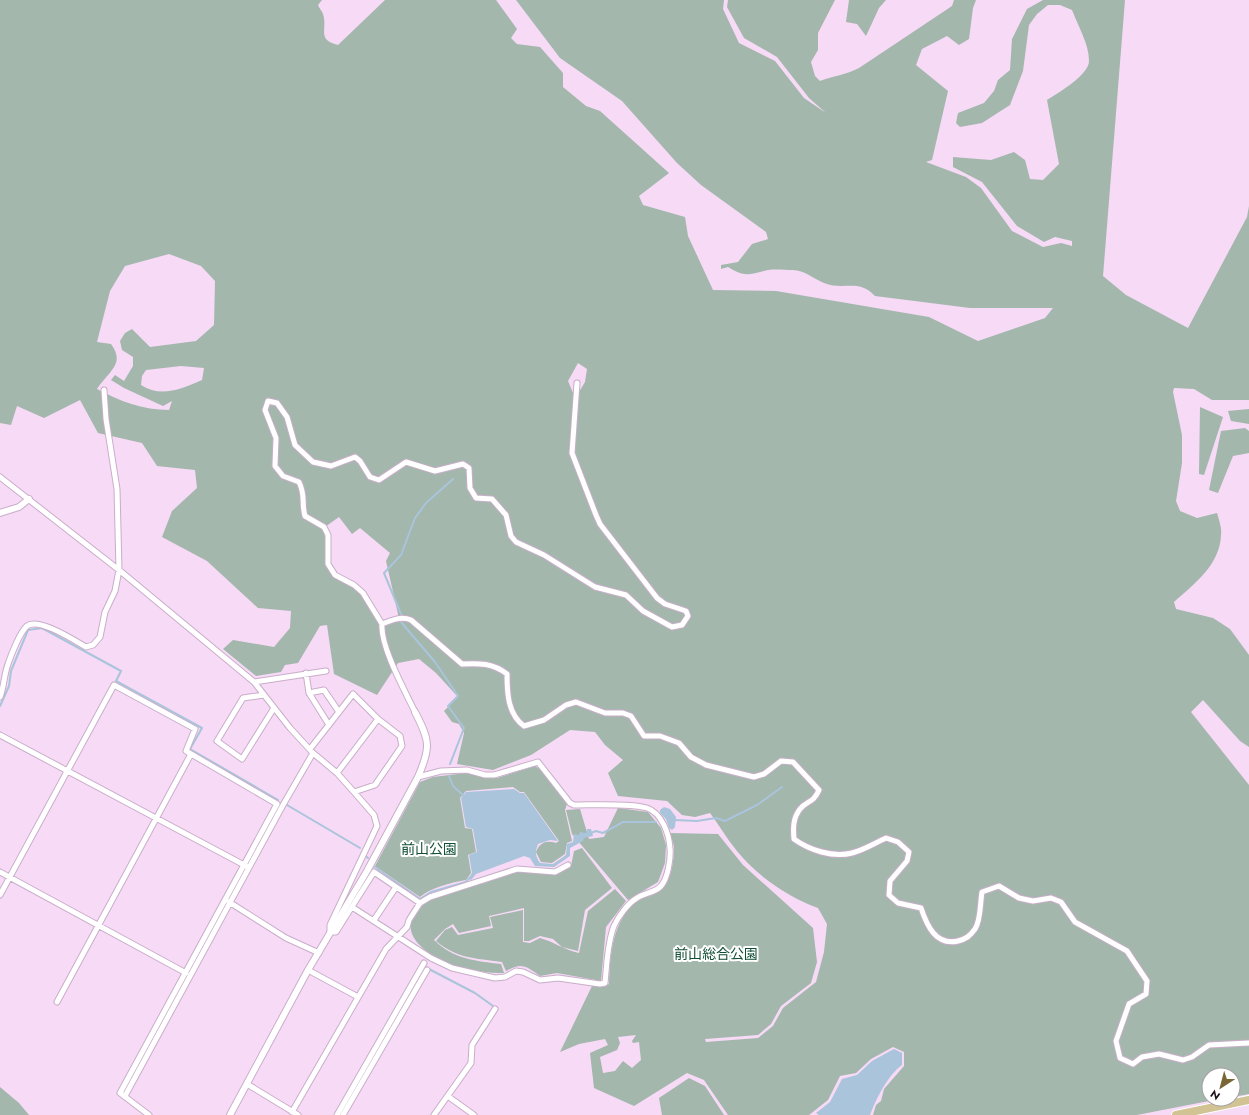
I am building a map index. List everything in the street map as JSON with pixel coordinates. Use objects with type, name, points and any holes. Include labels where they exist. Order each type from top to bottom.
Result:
[{"type":"main road","points":[[1176,1115],[1249,1100]]},
{"type":"street","points":[[230,1115],[308,970],[367,871],[418,777],[424,762],[428,743],[390,658],[382,631],[382,624],[363,593],[354,585],[335,576],[328,564],[328,535],[324,526],[305,516],[302,506],[304,492],[300,482],[283,476],[275,466],[276,438],[265,410],[268,401],[277,403],[287,418],[294,445],[313,462],[331,466],[355,457],[370,477],[379,480],[406,462],[435,471],[463,464],[469,468],[470,488],[476,498],[492,499],[506,515],[511,536],[516,542],[544,555],[595,587],[626,595],[643,611],[672,626],[682,625],[688,616],[686,611],[665,604],[657,598],[600,524],[596,515],[572,452],[577,383]]},
{"type":"street","points":[[0,697],[8,664],[19,638],[27,626],[33,623],[42,625],[86,647],[93,645],[100,637],[105,612],[115,591],[119,570],[117,489],[106,419],[104,390]]},
{"type":"street","points":[[0,477],[119,570],[254,682],[311,751],[337,773],[374,815],[378,824],[330,925],[330,932]]},
{"type":"street","points":[[0,513],[19,507],[29,499]]},
{"type":"street","points":[[382,624],[396,619],[409,619],[462,664],[480,663],[498,668],[507,674],[507,691],[515,720],[524,726],[544,720],[566,705],[576,702],[605,713],[624,713],[631,716],[644,736],[660,736],[679,743],[691,757],[706,765],[754,778],[764,774],[781,761],[793,762],[819,790],[816,798],[800,809],[792,825],[794,839],[804,847],[823,853],[851,854],[886,838],[898,842],[909,852],[907,861],[890,881],[889,895],[898,903],[921,908],[927,925],[936,937],[950,942],[967,939],[976,928],[982,892],[999,886],[1019,898],[1033,901],[1051,898],[1061,902],[1075,922],[1127,951],[1147,981],[1146,994],[1129,1004],[1116,1041],[1120,1058],[1133,1064],[1142,1057],[1159,1054],[1183,1060],[1209,1045],[1249,1043]]},
{"type":"street","points":[[254,682],[326,671]]},
{"type":"street","points":[[306,673],[309,693],[329,724]]},
{"type":"street","points":[[0,895],[114,685],[195,729],[186,751],[277,804],[229,902],[125,1096]]},
{"type":"street","points":[[309,693],[324,690],[339,712]]},
{"type":"street","points":[[264,694],[243,698],[217,741],[242,759],[274,708]]},
{"type":"street","points":[[149,1115],[120,1093],[311,751],[329,724],[354,694],[378,719],[400,736],[402,746],[375,785],[354,792]]},
{"type":"street","points":[[337,773],[378,719]]},
{"type":"street","points":[[0,735],[246,866]]},
{"type":"street","points":[[57,1002],[191,754]]},
{"type":"street","points":[[352,907],[431,958],[452,968],[495,978],[505,976],[516,971],[523,972],[540,980],[558,978],[600,984],[605,983],[608,953],[615,925],[632,902],[661,886],[670,858],[670,844],[660,818],[648,808],[574,805],[570,803],[538,762],[494,775],[485,775],[467,770],[441,771],[418,777]]},
{"type":"street","points":[[292,1112],[386,949],[407,927],[409,920],[420,903],[430,897],[517,869],[555,872],[568,865]]},
{"type":"street","points":[[0,872],[186,973]]},
{"type":"street","points":[[330,932],[336,932],[374,872],[420,903]]},
{"type":"street","points":[[374,920],[396,887]]},
{"type":"street","points":[[229,902],[286,938],[319,953]]},
{"type":"street","points":[[343,1115],[355,1089],[424,963]]},
{"type":"street","points":[[308,970],[358,997]]},
{"type":"street","points":[[337,1115],[355,1089],[426,970]]},
{"type":"street","points":[[434,1115],[449,1097],[471,1063],[472,1045],[495,1009]]},
{"type":"street","points":[[247,1084],[298,1115]]},
{"type":"street","points":[[449,1097],[474,1115]]},
{"type":"green space","name":"前山総合公園","points":[[0,0],[322,0],[318,5],[323,13],[325,37],[331,43],[338,45],[385,0],[496,0],[517,29],[511,38],[517,44],[540,47],[563,73],[563,87],[586,106],[600,111],[669,173],[639,196],[643,205],[685,217],[688,236],[713,290],[776,291],[929,317],[978,341],[1045,318],[1053,308],[970,308],[875,296],[869,291],[857,286],[838,286],[824,283],[797,270],[768,270],[752,274],[743,274],[728,267],[721,269],[721,265],[738,262],[752,244],[768,239],[766,232],[701,185],[677,163],[622,101],[560,58],[516,0],[724,0],[723,9],[739,43],[775,61],[804,98],[826,113],[809,98],[777,57],[744,38],[727,7],[728,0],[835,0],[818,33],[818,50],[811,62],[815,76],[820,81],[859,68],[952,6],[954,0],[976,0],[973,8],[969,39],[959,45],[947,36],[922,49],[916,65],[948,91],[932,160],[926,162],[966,177],[981,188],[1012,231],[1043,247],[1061,243],[1072,246],[1072,241],[1055,237],[1044,242],[1017,226],[982,182],[953,167],[953,157],[991,160],[1014,152],[1025,160],[1030,179],[1043,180],[1059,164],[1047,100],[1079,78],[1088,66],[1089,61],[1089,55],[1085,42],[1072,10],[1060,5],[1048,5],[1037,14],[1029,25],[1023,71],[1010,105],[982,123],[960,127],[956,123],[958,113],[984,103],[994,91],[998,80],[1010,70],[1012,39],[1027,9],[1043,0],[1125,0],[1103,276],[1126,295],[1188,328],[1247,217],[1249,206],[1249,400],[1212,400],[1194,389],[1174,388],[1173,392],[1182,435],[1182,463],[1176,501],[1180,511],[1197,518],[1217,513],[1221,532],[1220,546],[1211,565],[1197,581],[1174,602],[1176,609],[1213,618],[1230,629],[1249,655],[1249,747],[1240,741],[1203,700],[1191,712],[1249,785],[1249,1094],[1241,1096],[1241,1067],[1201,1067],[1201,1103],[1137,1115],[873,1115],[876,1105],[881,1101],[884,1089],[904,1066],[904,1052],[893,1047],[871,1059],[856,1073],[840,1076],[828,1100],[809,1115],[728,1115],[704,1080],[687,1073],[634,1106],[594,1088],[590,1053],[608,1045],[605,1039],[579,1044],[560,1052],[592,986],[604,987],[609,984],[611,952],[616,931],[626,913],[633,904],[642,898],[652,895],[662,889],[669,879],[674,853],[674,844],[669,833],[718,834],[743,865],[813,928],[817,962],[811,983],[781,1006],[771,1024],[758,1035],[705,1039],[706,1042],[758,1038],[773,1026],[783,1008],[816,982],[824,952],[827,924],[818,908],[784,892],[754,869],[733,846],[710,813],[695,817],[682,815],[667,801],[618,796],[608,773],[623,760],[605,745],[595,732],[570,730],[531,755],[493,770],[457,764],[464,733],[459,724],[452,722],[444,711],[458,697],[436,673],[419,659],[398,663],[377,695],[334,674],[327,625],[320,626],[298,663],[285,665],[281,672],[256,676],[223,649],[233,640],[274,647],[290,628],[291,611],[258,608],[207,561],[162,537],[172,511],[197,488],[195,470],[157,466],[142,443],[98,433],[80,400],[44,418],[17,406],[11,425],[0,423]],"holes":[[[169,254],[201,266],[215,281],[214,325],[196,341],[150,347],[132,329],[125,333],[120,341],[122,350],[133,357],[133,366],[124,381],[115,375],[111,380],[124,388],[163,406],[172,401],[169,410],[159,410],[132,404],[97,389],[114,368],[117,357],[111,344],[97,342],[110,291],[125,266]],[[578,363],[587,369],[585,382],[579,392],[573,393],[568,381]],[[181,366],[204,368],[202,380],[179,389],[164,392],[149,389],[141,385],[142,376],[146,370]],[[339,517],[352,534],[360,528],[390,553],[386,561],[398,614],[398,621],[380,626],[362,596],[352,586],[338,580],[333,576],[327,564],[326,541],[322,529]],[[636,1035],[632,1041],[633,1043],[639,1042],[641,1060],[632,1068],[623,1061],[615,1071],[603,1073],[600,1057],[617,1050],[620,1043],[618,1037]]]},
{"type":"green space","points":[[849,0],[886,0],[879,8],[866,36],[857,24],[846,22]]},
{"type":"green space","points":[[1200,407],[1223,417],[1204,475],[1199,474]]},
{"type":"green space","points":[[1249,409],[1249,424],[1231,421],[1228,411]]},
{"type":"green space","points":[[1245,428],[1249,431],[1249,453],[1233,456],[1218,493],[1209,490],[1221,431]]},
{"type":"green space","name":"前山公園","points":[[535,766],[540,769],[567,804],[565,810],[572,841],[567,843],[565,854],[552,863],[541,862],[536,852],[544,843],[556,843],[559,841],[524,792],[520,792],[513,787],[466,791],[460,798],[465,828],[472,829],[476,852],[468,855],[471,873],[466,880],[442,886],[429,891],[420,897],[375,866],[420,782],[433,777],[466,773],[488,778],[497,778]]},
{"type":"green space","points":[[618,808],[648,812],[661,828],[666,845],[665,863],[658,882],[628,900],[572,834],[566,810],[580,809],[589,839],[604,837]]},
{"type":"green space","points":[[582,848],[612,888],[585,910],[578,951],[562,947],[553,939],[540,936],[529,941],[524,941],[524,908],[489,916],[491,926],[459,933],[453,924],[445,929],[434,940],[449,951],[465,958],[501,964],[504,973],[470,970],[446,962],[424,949],[416,940],[411,931],[411,921],[417,911],[430,900],[520,871],[556,874],[571,866],[574,851]]},
{"type":"green space","points":[[615,889],[626,901],[606,927],[601,981],[557,973],[540,976],[524,966],[511,968],[506,971],[502,962],[467,957],[444,947],[436,941],[445,930],[452,927],[458,935],[493,928],[490,917],[523,910],[523,942],[530,943],[540,938],[579,953],[588,911]]},
{"type":"green space","points":[[689,1078],[705,1086],[724,1115],[662,1115],[659,1098]]},
{"type":"green space","points":[[0,1087],[19,1103],[29,1115],[0,1115]]},
{"type":"water","points":[[514,789],[520,793],[524,793],[558,841],[550,840],[538,844],[536,854],[540,863],[553,864],[566,855],[567,844],[573,842],[574,834],[579,835],[580,832],[586,833],[587,829],[591,829],[593,836],[584,838],[583,841],[570,848],[570,856],[554,867],[535,866],[530,858],[524,856],[476,874],[471,880],[468,879],[472,873],[469,855],[477,852],[473,829],[466,827],[461,798],[466,792]]},
{"type":"water","points":[[664,807],[670,809],[676,817],[675,827],[672,830],[669,828],[666,819],[660,813],[660,810]]},
{"type":"water","points":[[894,1049],[902,1053],[902,1065],[887,1081],[870,1115],[819,1115],[816,1113],[830,1102],[842,1079],[857,1075],[872,1061]]},
{"type":"waterway","points":[[401,614],[384,573],[401,555],[415,518],[426,503],[453,479]]},
{"type":"waterway","points":[[401,622],[435,662],[458,696],[448,706],[464,728],[450,764]]},
{"type":"waterway","points":[[0,706],[9,686],[11,671],[28,630],[42,628],[121,671],[116,681],[202,728],[190,749],[278,800]]},
{"type":"waterway","points":[[449,776],[453,786],[465,797]]},
{"type":"waterway","points":[[674,820],[697,821],[716,818],[725,821],[757,805],[782,787]]},
{"type":"waterway","points":[[287,805],[360,848]]},
{"type":"waterway","points":[[591,833],[596,831],[603,833],[623,822],[656,822]]},
{"type":"waterway","points":[[375,867],[420,899],[431,892],[466,882],[469,878]]},
{"type":"waterway","points":[[363,1075],[425,967],[475,993],[493,1006]]}]
